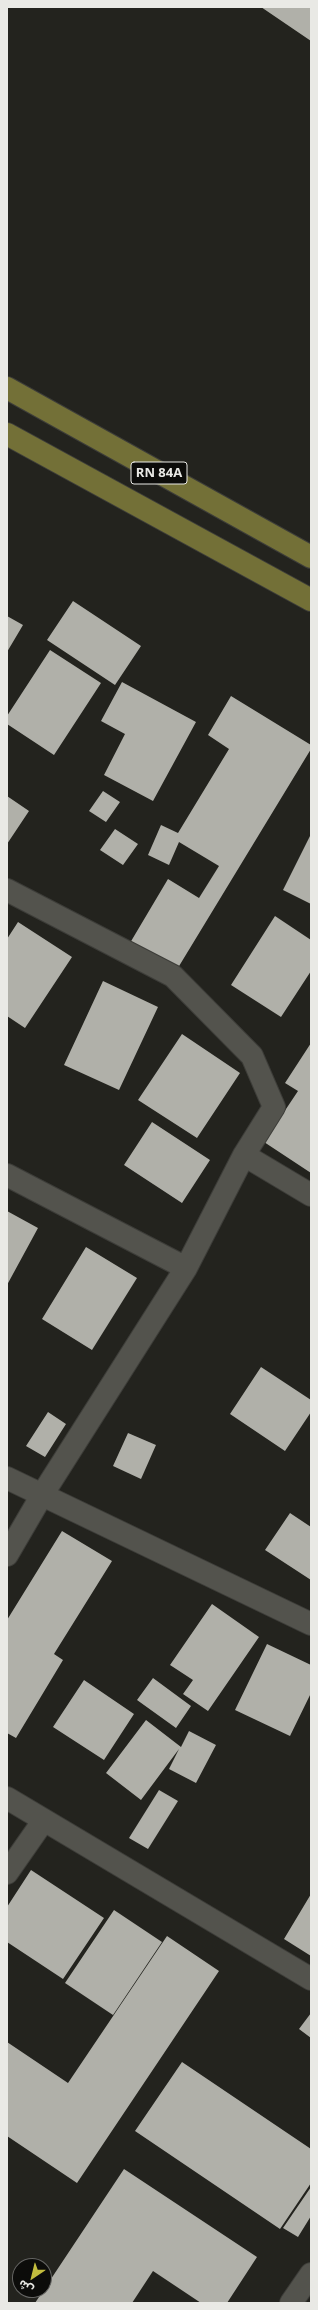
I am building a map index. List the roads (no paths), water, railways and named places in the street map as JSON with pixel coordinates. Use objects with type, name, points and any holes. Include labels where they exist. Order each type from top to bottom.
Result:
[{"type":"main road","name":"RN 84A","points":[[7,388],[311,557]]},
{"type":"main road","name":"RN 84A","points":[[7,434],[311,600]]},
{"type":"street","points":[[7,890],[173,976],[252,1056],[274,1107],[244,1155],[186,1268],[42,1495],[7,1555]]},
{"type":"street","points":[[244,1155],[311,1195]]},
{"type":"street","points":[[7,1175],[186,1268]]},
{"type":"street","points":[[7,1478],[311,1624]]},
{"type":"street","points":[[7,1798],[311,1979]]},
{"type":"street","points":[[7,1873],[44,1820]]},
{"type":"street","points":[[291,2303],[311,2274]]}]
